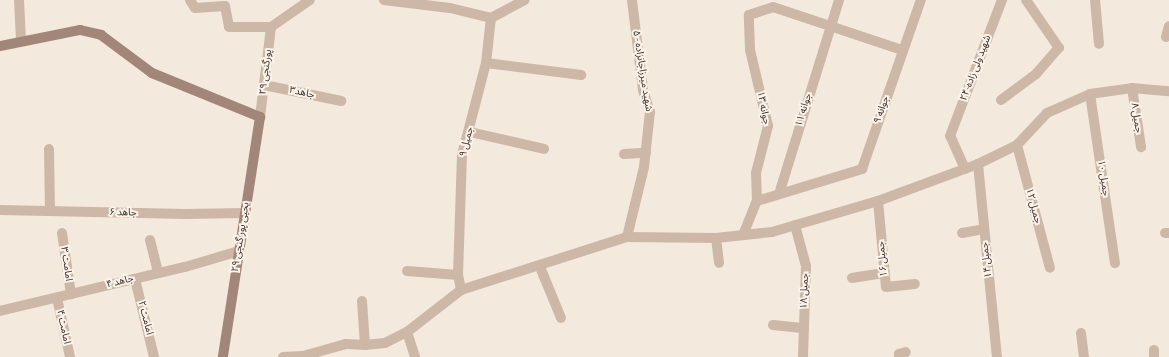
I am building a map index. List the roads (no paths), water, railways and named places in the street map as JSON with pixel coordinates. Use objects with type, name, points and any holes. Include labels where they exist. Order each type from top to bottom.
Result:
[{"type":"main road","points":[[0,46],[80,30],[101,36],[152,73],[260,117]]},
{"type":"main road","name":"یحیی پور گنجی ۲۹","points":[[223,357],[260,117]]},
{"type":"street","points":[[19,0],[21,41]]},
{"type":"street","points":[[190,0],[195,8],[225,6],[229,27],[271,27],[310,0]]},
{"type":"street","points":[[384,0],[450,8],[491,18],[525,0]]},
{"type":"street","name":"شهید میرزاجانزاده - ۵","points":[[627,237],[646,154],[650,112],[643,90],[632,0]]},
{"type":"street","name":"جوانه ۱۱","points":[[779,194],[839,0]]},
{"type":"street","name":"جوانه ۹","points":[[779,194],[862,169],[902,50],[921,0]]},
{"type":"street","name":"شهید ولی زاده-۲۴","points":[[965,169],[950,136],[1002,0]]},
{"type":"street","points":[[1001,100],[1036,74],[1059,48],[1026,0]]},
{"type":"street","points":[[1095,0],[1099,44]]},
{"type":"street","points":[[774,3],[830,26],[902,50]]},
{"type":"street","name":"جوانه ۱۳","points":[[757,201],[756,173],[768,126],[750,50],[749,15],[774,3]]},
{"type":"street","name":"جمیل ۹","points":[[461,290],[458,275],[462,155],[470,132],[486,63],[491,18]]},
{"type":"street","points":[[1166,37],[1169,26]]},
{"type":"street","name":"پورگنجی ۲۹","points":[[260,117],[271,27]]},
{"type":"street","points":[[486,63],[581,75]]},
{"type":"street","name":"جاهد۳","points":[[264,85],[341,100]]},
{"type":"street","points":[[283,357],[303,356],[346,344],[364,345],[385,343],[407,332],[461,290],[540,267],[627,237],[716,238],[772,232],[878,201],[978,164],[1017,145],[1047,113],[1090,94],[1132,88],[1169,91]]},
{"type":"street","name":"جمیل ۸","points":[[1132,88],[1141,147]]},
{"type":"street","name":"جمیل ۱۰","points":[[1090,94],[1115,263]]},
{"type":"street","points":[[470,132],[544,149]]},
{"type":"street","name":"جمیل ۱۲","points":[[1017,145],[1050,268]]},
{"type":"street","points":[[49,149],[50,211]]},
{"type":"street","points":[[624,154],[646,154]]},
{"type":"street","name":"جمیل ۱۴","points":[[978,164],[997,357]]},
{"type":"street","points":[[743,235],[757,201],[779,194]]},
{"type":"street","name":"جمیل ۱۶","points":[[878,201],[886,287],[915,284]]},
{"type":"street","name":"جاهد ۶","points":[[0,210],[245,213]]},
{"type":"street","name":"جمیل ۱۸","points":[[795,225],[806,266],[803,357]]},
{"type":"street","points":[[962,232],[984,229]]},
{"type":"street","name":"امامت ۳","points":[[62,233],[71,294]]},
{"type":"street","points":[[716,238],[719,263]]},
{"type":"street","points":[[150,240],[158,273]]},
{"type":"street","name":"جاهد ۴","points":[[0,311],[135,279],[239,251]]},
{"type":"street","points":[[540,267],[561,318]]},
{"type":"street","points":[[407,271],[458,275]]},
{"type":"street","points":[[852,278],[884,273]]},
{"type":"street","name":"امامت ۲","points":[[135,279],[154,357]]},
{"type":"street","name":"امامت ۴","points":[[57,298],[70,357]]},
{"type":"street","points":[[362,301],[364,345]]},
{"type":"street","points":[[773,325],[804,328]]},
{"type":"street","points":[[407,332],[415,357]]},
{"type":"street","points":[[1081,333],[1084,357]]}]
